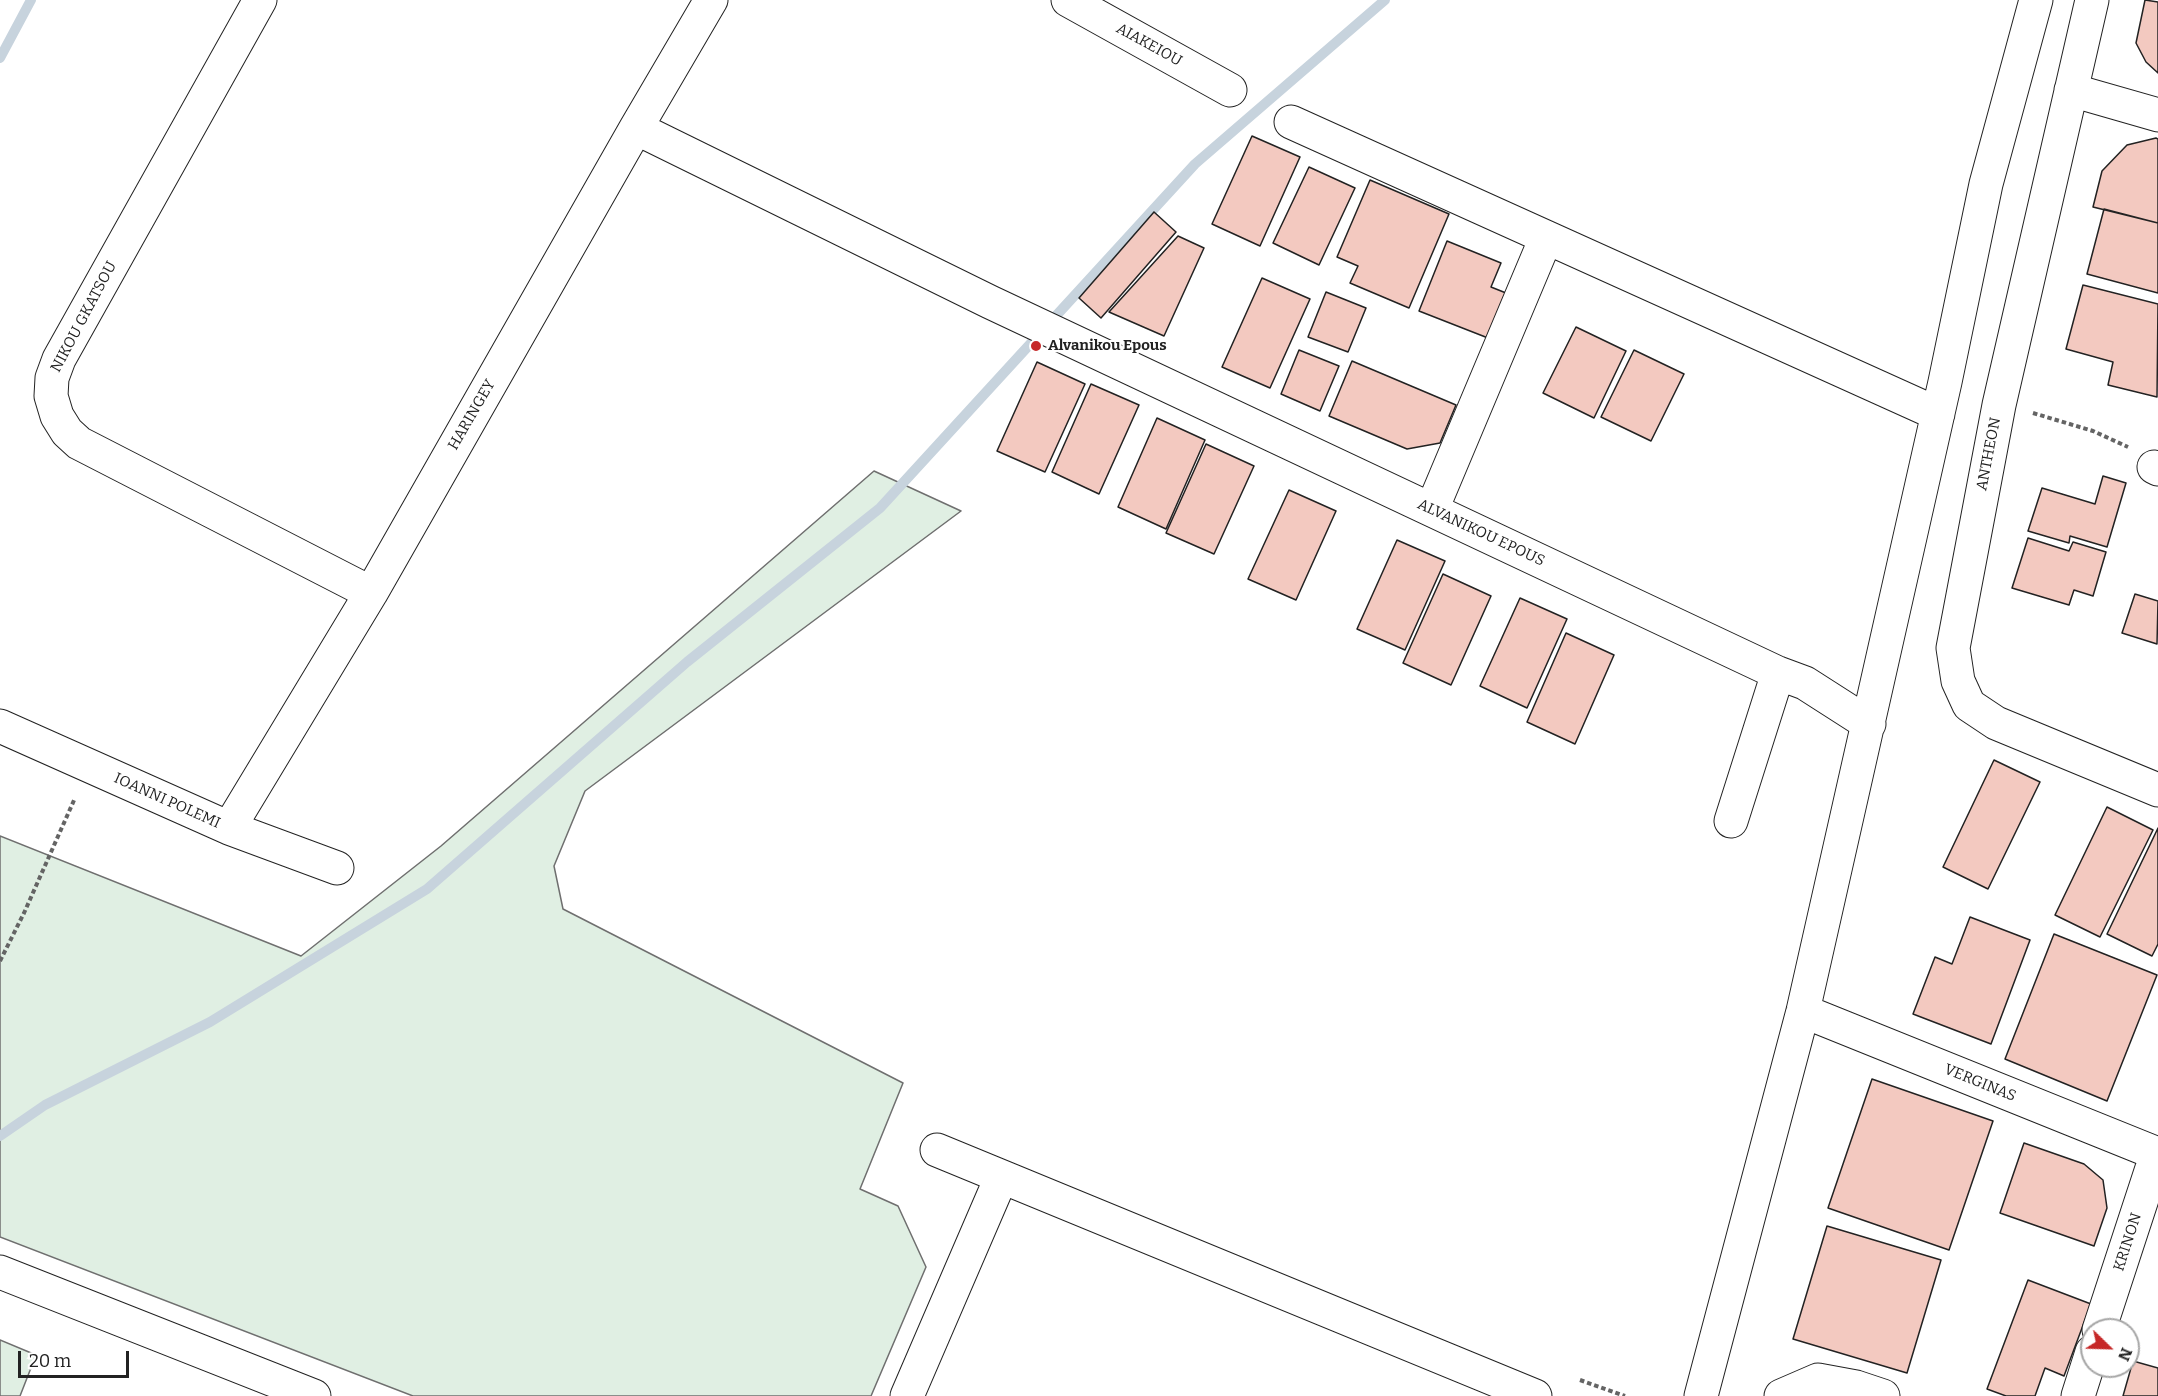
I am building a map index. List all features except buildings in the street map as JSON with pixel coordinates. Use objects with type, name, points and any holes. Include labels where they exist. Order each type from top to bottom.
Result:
[{"type":"street","name":"NIKOU GKATSOU","points":[[260,0],[59,359],[52,378],[51,396],[57,416],[79,443],[371,593]]},
{"type":"street","name":"HARINGEY","points":[[229,828],[371,593],[711,0]]},
{"type":"street","name":"AIAKEIOU","points":[[1068,0],[1230,90]]},
{"type":"street","points":[[1701,1396],[1803,1011],[1938,414],[1986,184],[2036,0]]},
{"type":"street","name":"ANTHEON","points":[[2092,0],[1998,405],[1953,648],[1958,681],[1969,705],[1996,723],[2158,790]]},
{"type":"street","points":[[2072,90],[2158,115]]},
{"type":"street","points":[[1291,122],[1938,414]]},
{"type":"street","name":"ALVANIKOU EPOUS","points":[[636,128],[990,302],[1778,673],[1805,683],[1869,724]]},
{"type":"street","points":[[1432,510],[1545,238]]},
{"type":"street","points":[[1731,821],[1778,673]]},
{"type":"street","name":"IOANNI POLEMI","points":[[0,726],[229,828],[337,868]]},
{"type":"street","name":"VERGINAS","points":[[1803,1011],[2157,1154]]},
{"type":"street","points":[[937,1150],[1535,1396]]},
{"type":"street","name":"KRINON","points":[[2103,1318],[2157,1154]]},
{"type":"street","points":[[907,1396],[1001,1178]]},
{"type":"street","points":[[0,1272],[314,1396]]},
{"type":"street","points":[[2078,1396],[2084,1378]]},
{"type":"street","points":[[1781,1396],[1818,1380],[1856,1387],[1883,1396]]},
{"type":"path","points":[[1998,405],[2035,413],[2093,431],[2134,449],[2156,468]]},
{"type":"path","points":[[0,961],[24,913],[89,765]]},
{"type":"path","points":[[1580,1380],[1625,1396]]},
{"type":"green space","points":[[874,471],[961,511],[585,791],[554,866],[563,909],[903,1083],[860,1189],[898,1206],[926,1267],[871,1396],[413,1396],[0,1237],[0,836],[301,956],[441,846]]},
{"type":"green space","points":[[0,1340],[36,1355],[20,1396],[0,1396]]},
{"type":"waterway","points":[[0,58],[31,0]]},
{"type":"waterway","points":[[0,1136],[45,1105],[210,1022],[427,889],[687,662],[880,508],[1195,164],[1385,0]]},
{"type":"place","name":"Alvanikou Epous","points":[[1036,346]]}]
